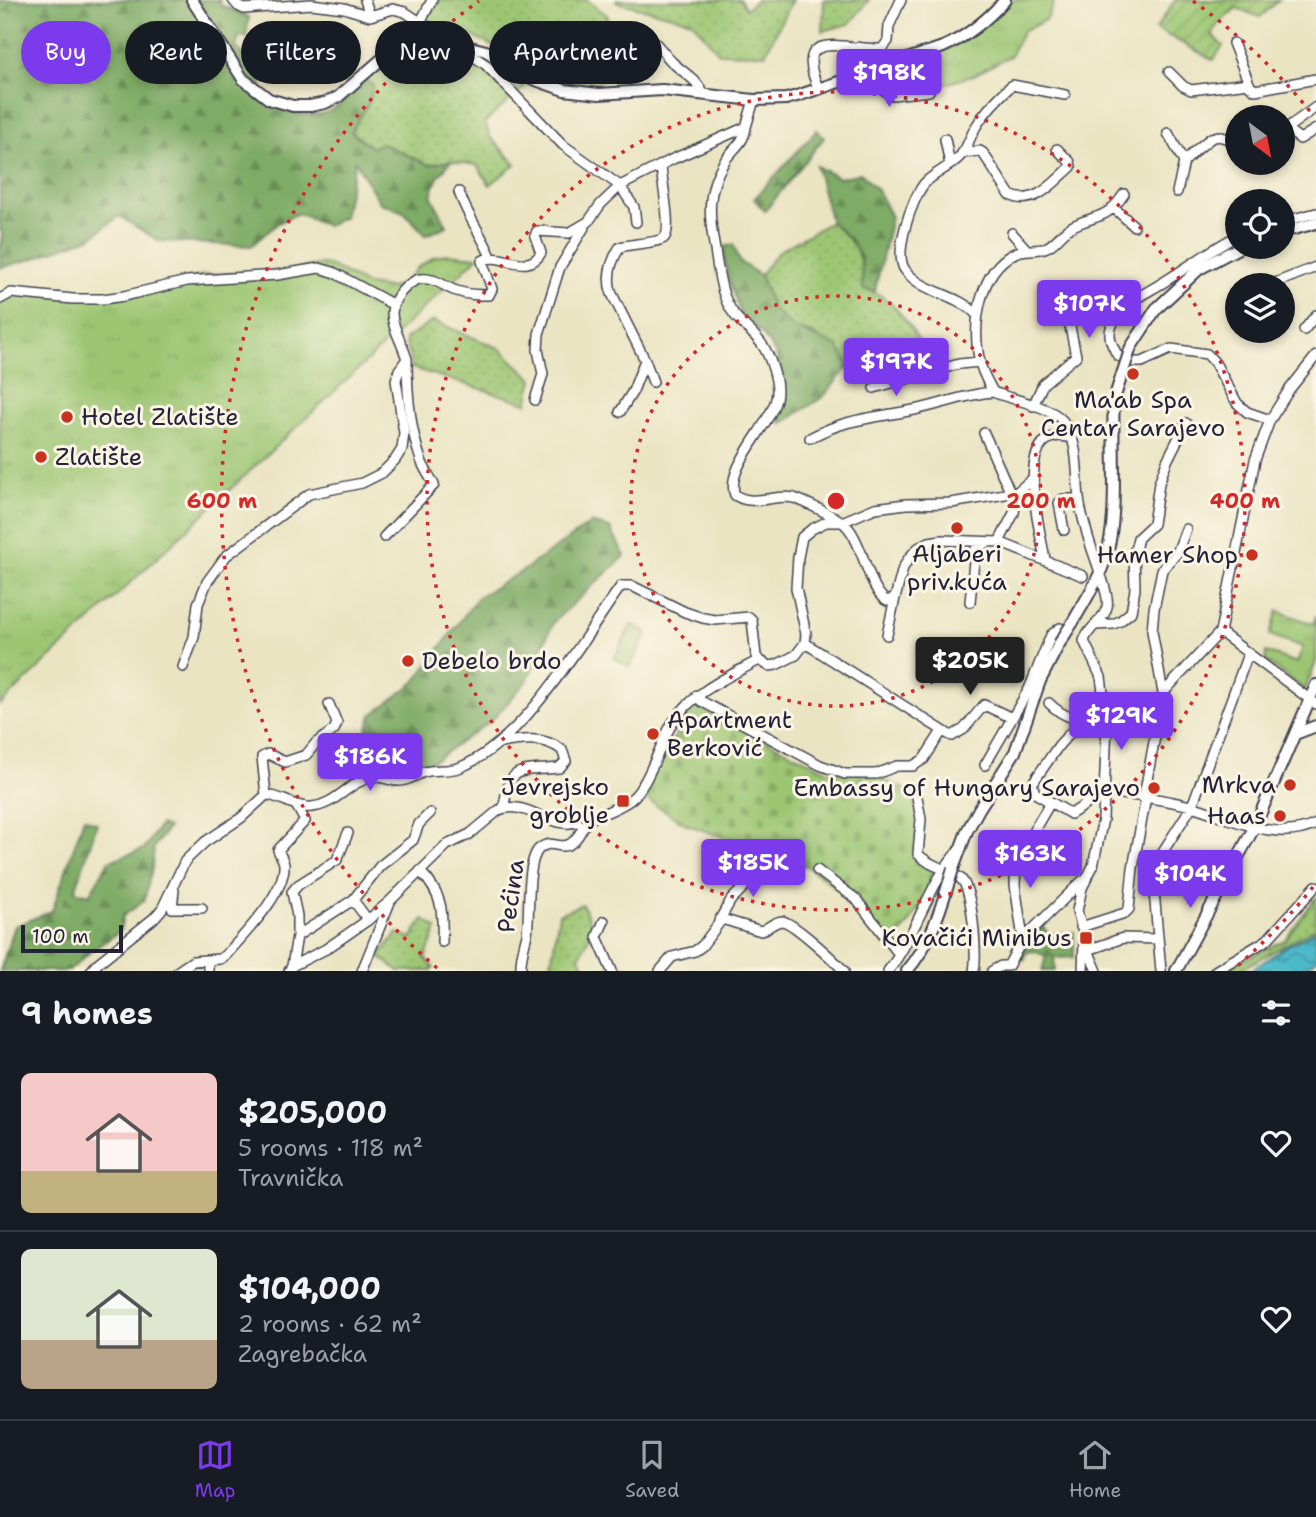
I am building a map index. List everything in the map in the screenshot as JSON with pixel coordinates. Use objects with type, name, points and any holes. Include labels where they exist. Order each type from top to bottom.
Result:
[{"type":"main road","points":[[192,0],[243,79],[269,99],[293,106],[325,103],[338,97],[375,65]]},
{"type":"main road","points":[[475,48],[486,51],[527,77],[564,90],[599,94],[662,90],[754,100],[786,99],[950,44],[988,18],[1005,0]]},
{"type":"main road","points":[[1295,225],[1316,223]]},
{"type":"main road","points":[[907,971],[933,933],[949,881],[948,870],[979,809],[1015,752],[1040,681],[1059,644],[1073,626],[1106,559],[1112,527],[1114,399],[1131,347],[1156,309],[1199,269],[1225,255]]},
{"type":"main road","points":[[1176,971],[1255,825],[1295,734],[1313,701],[1316,685]]},
{"type":"main road","points":[[1295,734],[1316,726]]},
{"type":"street","points":[[233,0],[244,9],[311,4],[344,8],[370,16],[399,8],[421,21],[432,0]]},
{"type":"street","points":[[365,0],[370,16]]},
{"type":"street","points":[[819,90],[809,66],[809,59],[817,50],[834,45],[882,49],[888,41],[889,26],[901,0]]},
{"type":"street","points":[[1233,43],[1249,83],[1256,91],[1316,79]]},
{"type":"street","points":[[662,51],[672,62],[690,74],[704,95]]},
{"type":"street","points":[[475,57],[485,64],[563,145],[620,186],[634,206],[636,222]]},
{"type":"street","points":[[1169,72],[1191,90],[1249,83]]},
{"type":"street","points":[[860,76],[892,94],[929,91]]},
{"type":"street","points":[[977,316],[963,302],[917,281],[902,265],[905,231],[923,185],[962,153],[977,124],[1012,85],[1065,95]]},
{"type":"street","points":[[754,100],[745,137],[724,161],[716,179],[710,197],[709,214],[723,292],[736,319],[764,349],[777,388],[776,399],[761,430],[736,470],[733,489],[735,495],[746,499],[793,498],[842,522],[854,538],[881,597],[887,601],[895,598]]},
{"type":"street","points":[[1295,123],[1316,107]]},
{"type":"street","points":[[535,400],[543,374],[538,350],[539,334],[560,267],[601,204],[620,186],[746,127]]},
{"type":"street","points":[[1295,137],[1298,139],[1316,129]]},
{"type":"street","points":[[1168,133],[1184,162]]},
{"type":"street","points":[[1177,192],[1184,162],[1211,138],[1225,138]]},
{"type":"street","points":[[945,139],[950,165]]},
{"type":"street","points":[[962,153],[980,150],[1010,195],[1027,199],[1042,192],[1071,167],[1070,162],[1057,149]]},
{"type":"street","points":[[653,382],[608,285],[612,263],[620,247],[661,239],[668,232],[670,224],[661,182],[661,165]]},
{"type":"street","points":[[459,192],[467,214],[491,257]]},
{"type":"street","points":[[993,392],[979,362],[977,316],[985,286],[1000,264],[1016,252],[1047,247],[1070,227],[1107,214],[1124,194]]},
{"type":"street","points":[[1114,208],[1134,226]]},
{"type":"street","points":[[1295,222],[1316,213]]},
{"type":"street","points":[[384,537],[434,485],[418,449],[407,388],[407,359],[390,313],[392,304],[415,279],[422,278],[436,280],[456,291],[489,295],[492,289],[482,261],[491,257],[516,264],[537,259],[541,253],[535,236],[537,231],[564,235],[588,222]]},
{"type":"street","points":[[1012,233],[1027,250]]},
{"type":"street","points":[[1225,242],[1200,256],[1129,304],[1112,323],[1111,340],[1118,356],[1133,362],[1145,362],[1171,349],[1207,354],[1215,363],[1237,403],[1247,412],[1270,420]]},
{"type":"street","points":[[1295,275],[1316,267]]},
{"type":"street","points":[[0,299],[11,293],[28,293],[73,299],[103,299],[187,281],[277,275],[319,268],[334,272],[392,304]]},
{"type":"street","points":[[1033,406],[1043,384],[1076,356],[1066,307],[1059,301],[1045,306]]},
{"type":"street","points":[[1304,330],[1316,315]]},
{"type":"street","points":[[1163,693],[1220,632],[1255,460],[1270,420],[1316,356]]},
{"type":"street","points":[[183,667],[194,636],[198,604],[207,582],[226,556],[309,494],[362,483],[382,473],[395,460],[402,449],[404,433],[396,380],[407,359]]},
{"type":"street","points":[[620,412],[634,391],[645,360]]},
{"type":"street","points":[[874,388],[959,364],[979,362]]},
{"type":"street","points":[[810,438],[831,426],[847,421],[915,410],[993,392],[1050,412],[1061,419],[1072,438],[1079,499],[1087,536],[1108,604],[1086,635],[1085,646],[1101,677],[1107,724],[1105,792],[1100,836],[1093,866],[1077,911],[1084,939],[1097,971]]},
{"type":"street","points":[[1095,625],[1120,621],[1131,612],[1138,538],[1153,524],[1159,483],[1186,423]]},
{"type":"street","points":[[970,602],[976,549],[995,542],[1014,513],[1014,493],[984,433]]},
{"type":"street","points":[[1045,559],[1031,480],[1041,444],[1059,436],[1072,438]]},
{"type":"street","points":[[91,971],[162,909],[186,861],[205,842],[241,818],[266,795],[310,807],[327,803],[360,780],[372,777],[398,781],[424,772],[451,770],[501,743],[538,703],[621,586],[632,586],[703,618],[715,620],[749,617],[752,620],[756,656],[769,666],[776,665],[796,654],[805,643],[806,634],[796,589],[801,541],[806,533],[826,522],[842,522],[875,508],[906,503],[951,503],[1014,493],[1031,480]]},
{"type":"street","points":[[1064,530],[1059,503],[1063,499],[1079,499]]},
{"type":"street","points":[[1081,927],[1128,912],[1163,693],[1152,631],[1154,609],[1162,570],[1177,553],[1186,529]]},
{"type":"street","points":[[887,635],[903,568],[918,548],[929,542],[995,542],[1045,559],[1083,576]]},
{"type":"street","points":[[1073,626],[1086,635]]},
{"type":"street","points":[[985,765],[1010,717],[1029,689],[1051,635],[1060,628]]},
{"type":"street","points":[[1220,632],[1313,701]]},
{"type":"street","points":[[805,643],[952,736],[985,705],[1010,717]]},
{"type":"street","points":[[1161,971],[1154,891],[1156,868],[1160,856],[1192,806],[1248,653]]},
{"type":"street","points":[[291,969],[368,920],[447,845],[466,836],[504,807],[519,808],[567,824],[587,819],[632,799],[660,753],[673,722],[697,695],[759,660]]},
{"type":"street","points":[[697,695],[701,701],[820,765],[845,774],[876,774],[897,766],[913,766],[924,759],[942,731]]},
{"type":"street","points":[[1049,703],[1062,715],[1081,721],[1107,724]]},
{"type":"street","points":[[266,795],[262,757],[268,754],[291,762],[306,755],[316,743],[334,730],[337,723],[329,704]]},
{"type":"street","points":[[1081,721],[1059,745],[1032,784],[1035,793],[1071,814],[1105,792],[1192,806],[1284,832],[1298,832],[1316,824]]},
{"type":"street","points":[[501,743],[526,739],[548,741],[562,750],[566,761],[559,768],[522,770],[515,774],[507,786],[504,807]]},
{"type":"street","points":[[917,797],[921,819],[918,854],[925,862],[948,870],[960,878],[968,893],[975,945],[974,971]]},
{"type":"street","points":[[1024,939],[1014,885],[1016,861],[1050,803]]},
{"type":"street","points":[[178,971],[192,961],[220,959],[226,955],[272,900],[281,884],[284,862],[278,850],[305,821],[296,805]]},
{"type":"street","points":[[297,936],[353,900],[380,866],[413,840],[419,824],[430,813]]},
{"type":"street","name":"Pećina","points":[[521,971],[534,856],[543,847],[551,844],[564,847],[573,844],[587,819]]},
{"type":"street","points":[[291,969],[297,936],[297,916],[292,892],[298,885],[337,860],[348,833]]},
{"type":"street","points":[[181,855],[172,908],[202,908]]},
{"type":"street","points":[[660,971],[672,957],[695,951],[702,946],[731,900],[758,873],[764,863]]},
{"type":"street","points":[[817,870],[856,899],[899,954]]},
{"type":"street","points":[[888,971],[948,870]]},
{"type":"street","points":[[420,871],[433,884],[440,899],[442,942]]},
{"type":"street","points":[[282,876],[298,885]]},
{"type":"street","points":[[992,971],[1000,966],[1012,969],[1024,939],[1087,877]]},
{"type":"street","points":[[1215,971],[1267,940],[1316,886]]},
{"type":"street","points":[[353,900],[368,920]]},
{"type":"street","points":[[362,971],[390,901]]},
{"type":"street","points":[[719,921],[726,918],[761,931],[775,923],[786,922],[811,940],[844,971]]},
{"type":"street","points":[[604,921],[597,937],[612,971]]},
{"type":"street","points":[[1088,950],[1123,938],[1158,939]]},
{"type":"street","points":[[1083,971],[1084,939]]},
{"type":"street","points":[[208,960],[208,971]]},
{"type":"green space","points":[[0,0],[220,0],[220,5],[249,17],[248,21],[241,21],[241,36],[236,48],[241,52],[241,84],[262,84],[258,100],[298,114],[318,114],[328,112],[341,104],[364,79],[373,86],[369,102],[351,132],[372,148],[381,143],[429,165],[451,161],[438,177],[431,195],[447,226],[426,235],[404,212],[380,203],[355,161],[344,217],[327,226],[298,213],[278,223],[251,246],[159,241],[119,216],[91,237],[0,268]]},
{"type":"green space","points":[[435,0],[587,0],[608,16],[608,21],[489,21],[489,44],[475,37],[475,21],[425,20]]},
{"type":"green space","points":[[616,0],[740,0],[746,9],[756,0],[792,0],[765,54],[719,53],[692,21]]},
{"type":"green space","points":[[824,0],[869,0],[849,24],[823,31]]},
{"type":"green space","points":[[1012,0],[1055,0],[1047,19],[1023,31],[1010,56],[974,75],[926,90],[896,93],[871,79],[952,47]]},
{"type":"green space","points":[[1175,0],[1279,0],[1260,17],[1236,8],[1218,24],[1212,35],[1223,46],[1213,60],[1156,29]]},
{"type":"green space","points":[[475,56],[488,60],[489,84],[521,84],[525,87],[485,122],[490,137],[516,164],[490,185],[477,165],[451,161],[429,165],[382,143],[372,148],[351,132],[369,102],[373,86],[364,79],[375,71],[375,84],[475,84]]},
{"type":"green space","points":[[817,130],[824,138],[765,211],[754,199]]},
{"type":"green space","points":[[816,166],[839,178],[861,173],[877,190],[891,217],[875,291],[863,289],[861,258],[850,239],[831,222]]},
{"type":"green space","points":[[831,222],[857,251],[863,289],[874,292],[892,305],[908,324],[926,354],[852,371],[813,334],[793,328],[773,309],[760,275],[779,251]]},
{"type":"green space","points":[[733,244],[740,262],[760,275],[773,309],[793,328],[838,346],[849,366],[824,396],[782,424],[777,418],[784,388],[776,354],[762,334],[741,315],[727,275],[723,248]]},
{"type":"green space","points":[[447,254],[478,257],[0,705],[0,298],[19,289],[71,291],[92,296],[152,288],[204,275],[287,271],[322,264],[367,285],[389,288],[403,284],[417,268],[434,257]]},
{"type":"green space","points":[[433,321],[499,348],[533,379],[527,403],[412,368],[405,339]]},
{"type":"green space","points":[[591,523],[610,528],[625,556],[554,621],[527,681],[492,720],[432,762],[399,768],[364,739],[372,715],[415,682],[478,597],[524,570]]},
{"type":"green space","points":[[1278,611],[1313,624],[1316,616],[1316,662],[1305,690],[1265,661],[1266,652],[1297,663],[1303,647],[1270,635]]},
{"type":"green space","points":[[632,624],[648,633],[630,667],[614,658]]},
{"type":"green space","points":[[693,704],[828,771],[882,773],[883,780],[913,792],[920,818],[914,851],[938,875],[917,912],[891,945],[885,945],[867,916],[843,893],[806,866],[686,824],[641,796]]},
{"type":"green space","points":[[84,818],[97,823],[75,891],[89,895],[109,861],[144,849],[160,825],[168,828],[154,847],[144,901],[123,916],[120,931],[69,971],[0,971],[15,926],[52,911]]},
{"type":"green space","points":[[1316,897],[1316,928],[1237,971],[1220,971],[1285,940]]},
{"type":"green space","points":[[582,904],[594,928],[579,957],[588,971],[550,971],[559,914]]},
{"type":"green space","points":[[424,919],[437,929],[425,958],[434,968],[431,971],[399,971],[378,956],[398,933],[411,938]]},
{"type":"green space","points":[[1043,926],[1048,934],[1074,932],[1074,957],[1054,958],[1055,971],[1042,971],[1046,956],[1034,951],[1027,952],[1024,960],[1017,957],[1026,943],[1033,941]]},
{"type":"water","points":[[1316,931],[1316,960],[1297,971],[1250,971],[1285,947]]},
{"type":"place","name":"Ma'ab Spa Centar Sarajevo","points":[[1133,374]]},
{"type":"place","name":"Hotel Zlatište","points":[[67,417]]},
{"type":"place","name":"Zlatište","points":[[41,457]]},
{"type":"place","name":"Aljaberi priv.kuća","points":[[957,528]]},
{"type":"place","name":"Hamer Shop","points":[[1252,555]]},
{"type":"place","name":"Debelo brdo","points":[[408,661]]},
{"type":"place","name":"Apartment Berković","points":[[653,734]]},
{"type":"place","name":"Mrkva","points":[[1290,785]]},
{"type":"place","name":"Embassy of Hungary Sarajevo","points":[[1154,788]]},
{"type":"place","name":"Jevrejsko groblje","points":[[623,801]]},
{"type":"place","name":"Haas","points":[[1280,816]]},
{"type":"place","name":"Kovačići Minibus","points":[[1086,938]]}]
